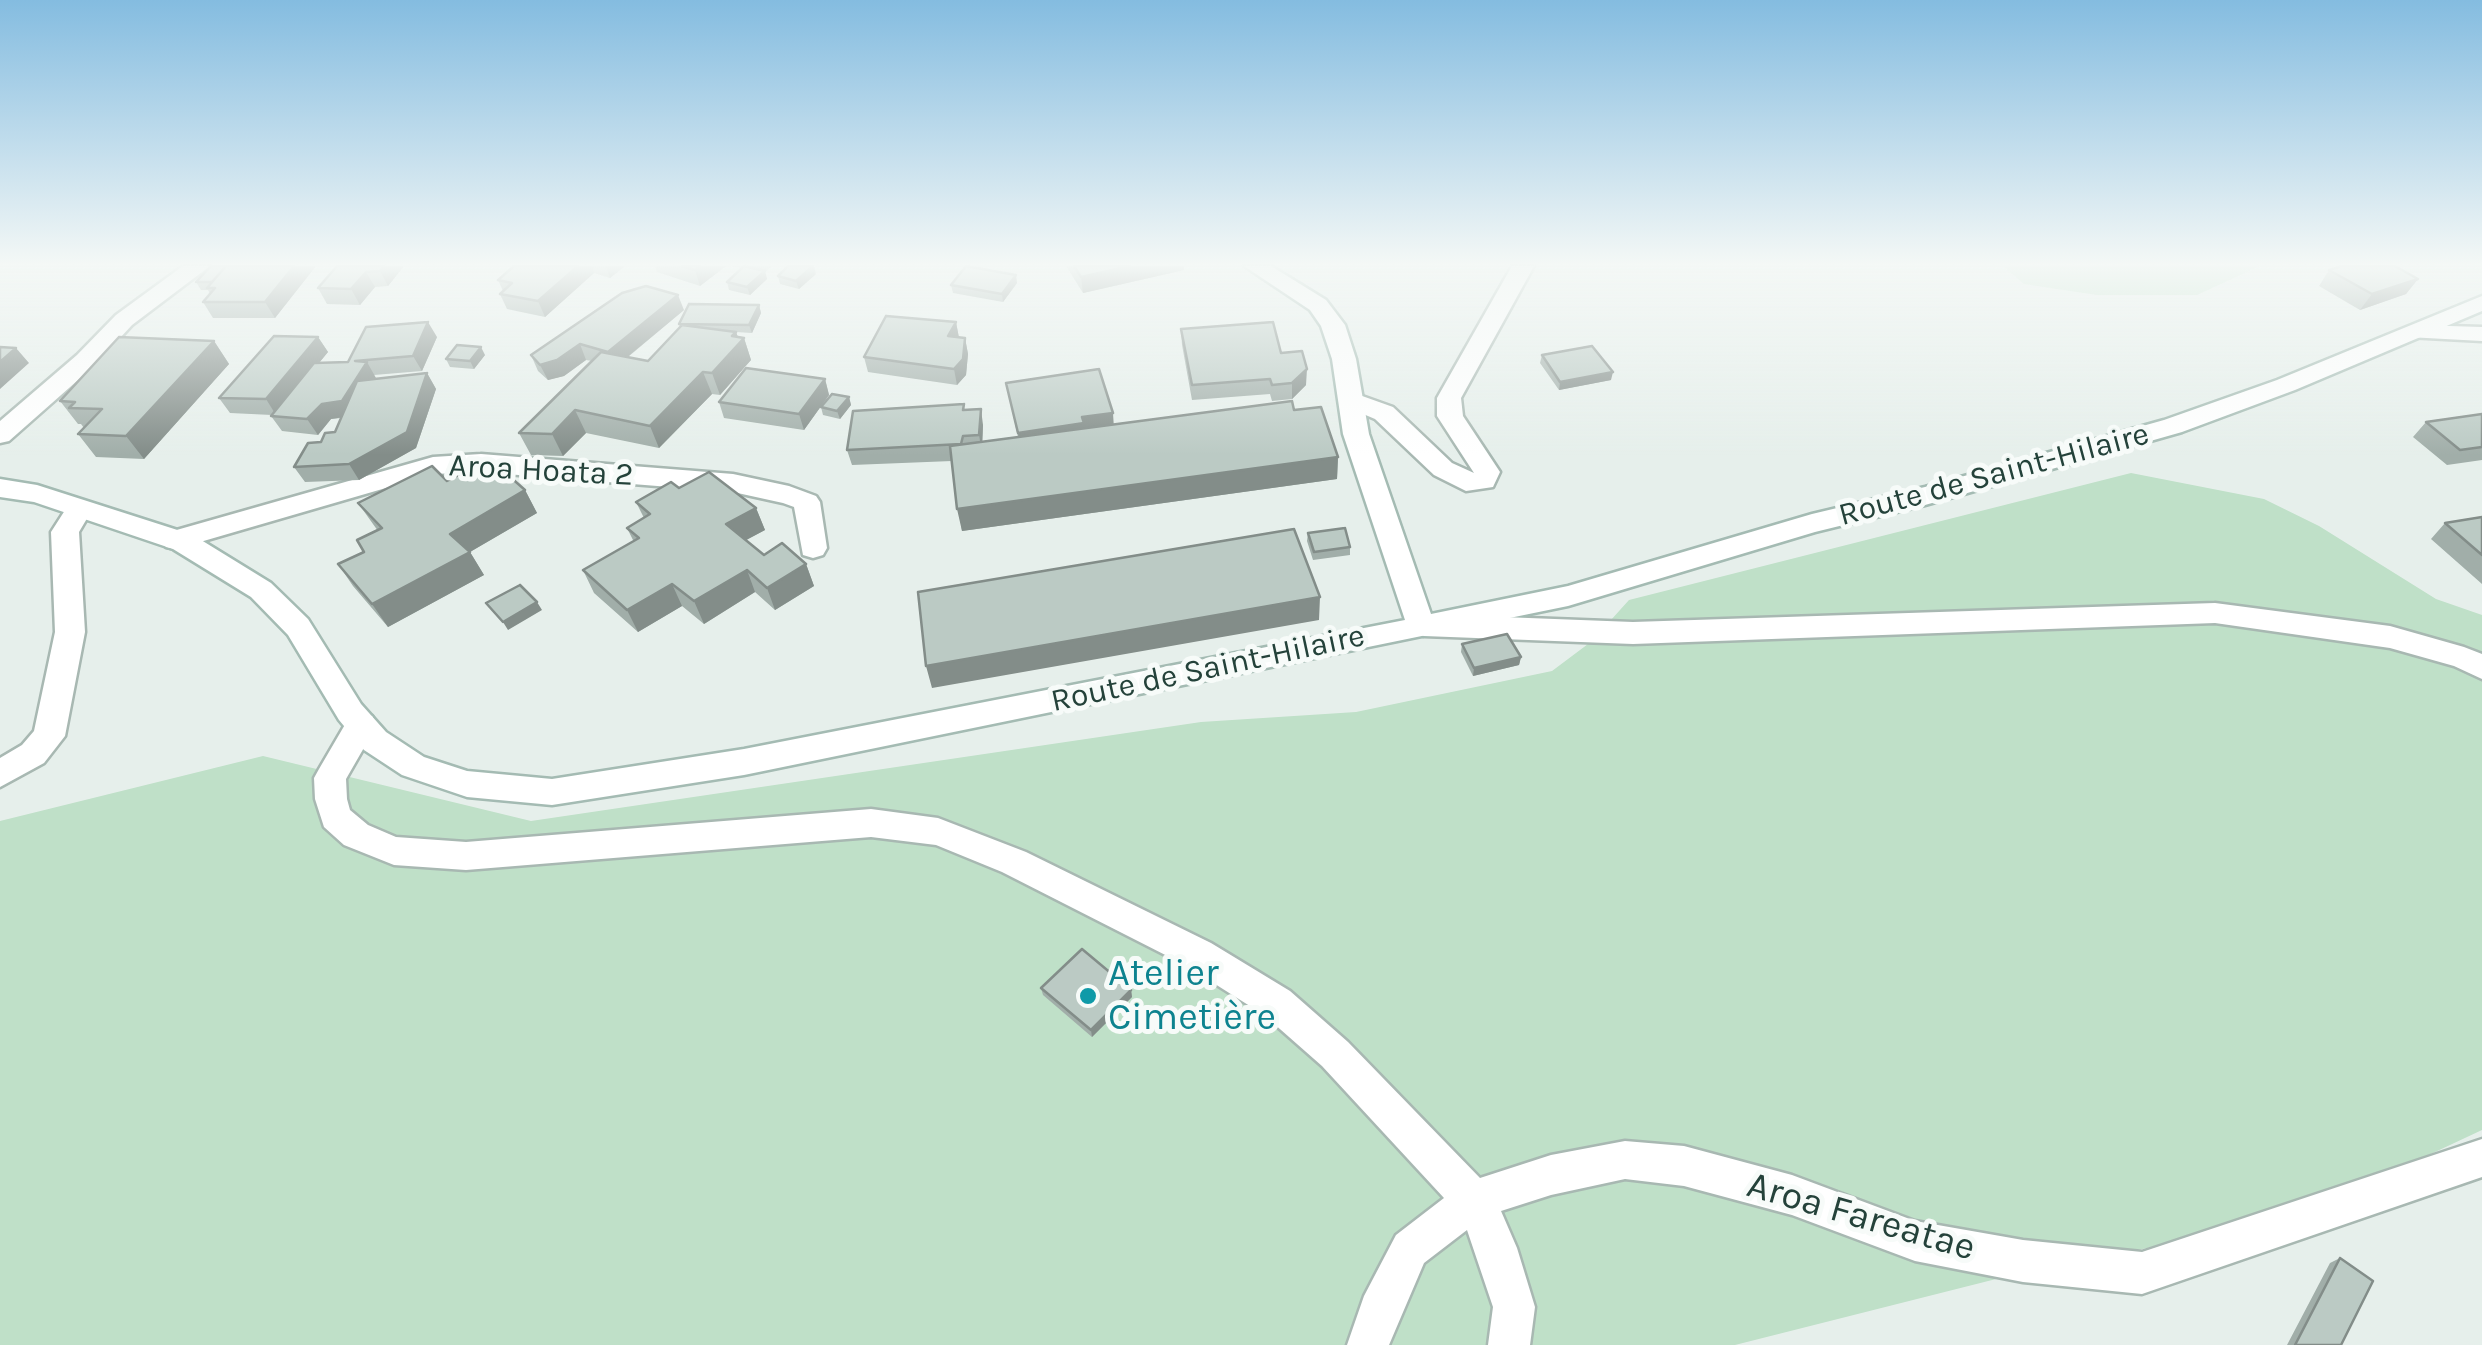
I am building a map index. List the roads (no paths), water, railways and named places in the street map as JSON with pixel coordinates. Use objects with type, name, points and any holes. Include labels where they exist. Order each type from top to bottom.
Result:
[{"type":"street","points":[[0,435],[116,329]]},
{"type":"street","points":[[1335,329],[1356,434],[1378,508],[1421,625],[1690,632],[2214,613],[2390,637],[2464,658],[2482,668]]},
{"type":"street","points":[[1351,400],[1384,413],[1443,469],[1466,482],[1484,481],[1487,472],[1450,416],[1449,398],[1488,329]]},
{"type":"street","name":"Route de Saint-Hilaire","points":[[0,488],[37,494],[176,540],[261,590],[298,627],[374,740],[413,766],[467,784],[552,792],[744,762],[1568,596],[1812,523],[2062,459],[2173,426],[2423,329]]},
{"type":"street","points":[[2416,332],[2482,334]]},
{"type":"street","name":"Aroa Hoata 2","points":[[176,540],[433,466],[482,463],[733,484],[790,495],[808,502],[812,548]]},
{"type":"street","points":[[0,774],[33,754],[49,736],[70,632],[65,532],[80,510]]},
{"type":"street","points":[[362,725],[330,778],[336,818],[356,836],[394,851],[466,856],[871,824],[938,832],[1014,862],[1198,954],[1277,1004],[1336,1054],[1474,1200],[1497,1248],[1514,1307],[1509,1345]]},
{"type":"street","name":"Aroa Fareatae","points":[[1368,1345],[1379,1311],[1410,1249],[1474,1200],[1552,1175],[1624,1160],[1684,1166],[1792,1195],[1916,1241],[2022,1261],[2142,1273],[2482,1158]]},
{"type":"place","name":"Atelier Cimetière","points":[[1088,996]]}]
